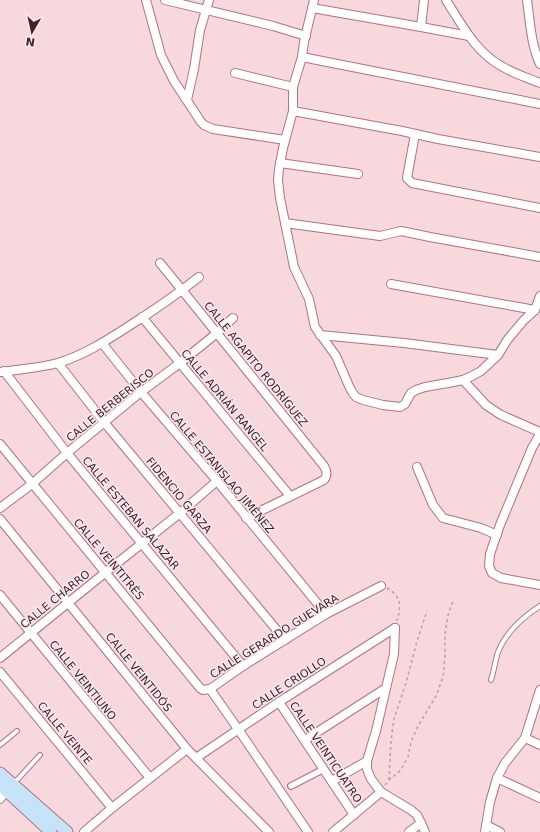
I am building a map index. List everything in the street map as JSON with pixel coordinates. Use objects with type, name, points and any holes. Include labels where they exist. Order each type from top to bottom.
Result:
[{"type":"main road","points":[[0,773],[5,790],[50,828],[67,832]]},
{"type":"street","points":[[146,0],[161,55],[174,81],[201,122],[213,129],[285,140]]},
{"type":"street","points":[[165,0],[272,26],[306,36]]},
{"type":"street","points":[[187,100],[194,69],[200,30],[209,0]]},
{"type":"street","points":[[421,26],[424,0]]},
{"type":"street","points":[[446,0],[469,36],[483,52],[497,64],[540,83]]},
{"type":"street","points":[[527,0],[536,57],[540,64]]},
{"type":"street","points":[[469,36],[313,4],[302,57],[293,87],[293,111],[285,140],[278,180],[280,198],[294,267],[308,299],[315,327],[336,356],[352,392],[356,397],[363,400],[383,405],[403,406],[411,393],[416,390],[424,387],[462,380],[481,371],[498,355],[508,339],[524,320],[535,310],[540,296]]},
{"type":"street","points":[[302,57],[539,103]]},
{"type":"street","points":[[235,73],[293,87]]},
{"type":"street","points":[[293,111],[415,134],[438,140],[540,157]]},
{"type":"street","points":[[415,134],[407,178],[412,183],[540,208]]},
{"type":"street","points":[[280,163],[358,174]]},
{"type":"street","points":[[285,223],[380,236],[401,231],[540,257]]},
{"type":"street","name":"CALLE AGAPITO RODRÍGUEZ","points":[[160,263],[324,466],[327,474],[324,480],[290,496]]},
{"type":"street","points":[[2,372],[58,363],[80,354],[102,343],[199,277]]},
{"type":"street","points":[[391,284],[535,310]]},
{"type":"street","name":"CALLE ADRIÁN RANGEL","points":[[142,317],[290,496]]},
{"type":"street","name":"CALLE BERBERISCO","points":[[0,508],[32,484],[104,422],[180,363],[233,318]]},
{"type":"street","points":[[320,335],[404,343],[498,355]]},
{"type":"street","name":"CALLE ESTANISLAO JIMÉNEZ","points":[[102,343],[326,614]]},
{"type":"street","name":"FIDENCIO GARZA","points":[[58,363],[104,422],[285,640]]},
{"type":"street","name":"CALLE ESTEBAN SALAZAR","points":[[2,372],[243,666]]},
{"type":"street","points":[[462,380],[486,405],[501,415],[540,433],[532,448],[497,535],[490,554],[488,566],[492,573],[501,578],[540,585]]},
{"type":"street","name":"CALLE VEINTITRÉS","points":[[0,444],[200,688]]},
{"type":"street","points":[[417,467],[433,505],[443,518],[481,528],[497,535]]},
{"type":"street","name":"CALLE CHARRO","points":[[0,658],[180,513],[217,481]]},
{"type":"street","points":[[246,518],[290,496]]},
{"type":"street","name":"CALLE VEINTIDÓS","points":[[0,519],[187,749],[268,832]]},
{"type":"street","name":"CALLE GERARDO GUEVARA","points":[[200,688],[203,690],[210,689],[243,666],[326,614],[381,586]]},
{"type":"street","name":"CALLE VEINTIUNO","points":[[0,595],[150,778]]},
{"type":"street","points":[[395,628],[394,654],[376,731],[367,761],[367,769],[368,774],[381,792],[417,815],[425,832]]},
{"type":"street","name":"CALLE CRIOLLO","points":[[196,758],[279,702],[395,628]]},
{"type":"street","name":"CALLE VEINTE","points":[[0,672],[112,808]]},
{"type":"street","points":[[305,740],[386,688]]},
{"type":"street","points":[[210,689],[308,832]]},
{"type":"street","points":[[500,832],[485,829],[490,802],[497,778],[505,763],[525,738],[540,691]]},
{"type":"street","name":"CALLE VEINTICUATRO","points":[[279,702],[354,815]]},
{"type":"street","points":[[525,738],[540,745]]},
{"type":"street","points":[[84,832],[187,749]]},
{"type":"street","points":[[332,781],[367,761]]},
{"type":"street","points":[[291,786],[324,769]]},
{"type":"street","points":[[497,778],[540,798]]},
{"type":"street","points":[[333,832],[381,792]]},
{"type":"street","points":[[409,832],[421,823]]},
{"type":"lane","points":[[491,680],[499,652],[509,634],[530,612],[540,606]]},
{"type":"lane","points":[[0,745],[17,731]]},
{"type":"lane","points":[[5,790],[18,779],[40,755]]},
{"type":"path","points":[[381,586],[392,590],[399,602],[399,611],[395,628]]},
{"type":"path","points":[[381,792],[389,780],[401,770],[408,757],[411,742],[417,728],[436,696],[443,677],[445,634],[452,601]]},
{"type":"path","points":[[389,780],[391,741],[394,720],[427,611]]}]
